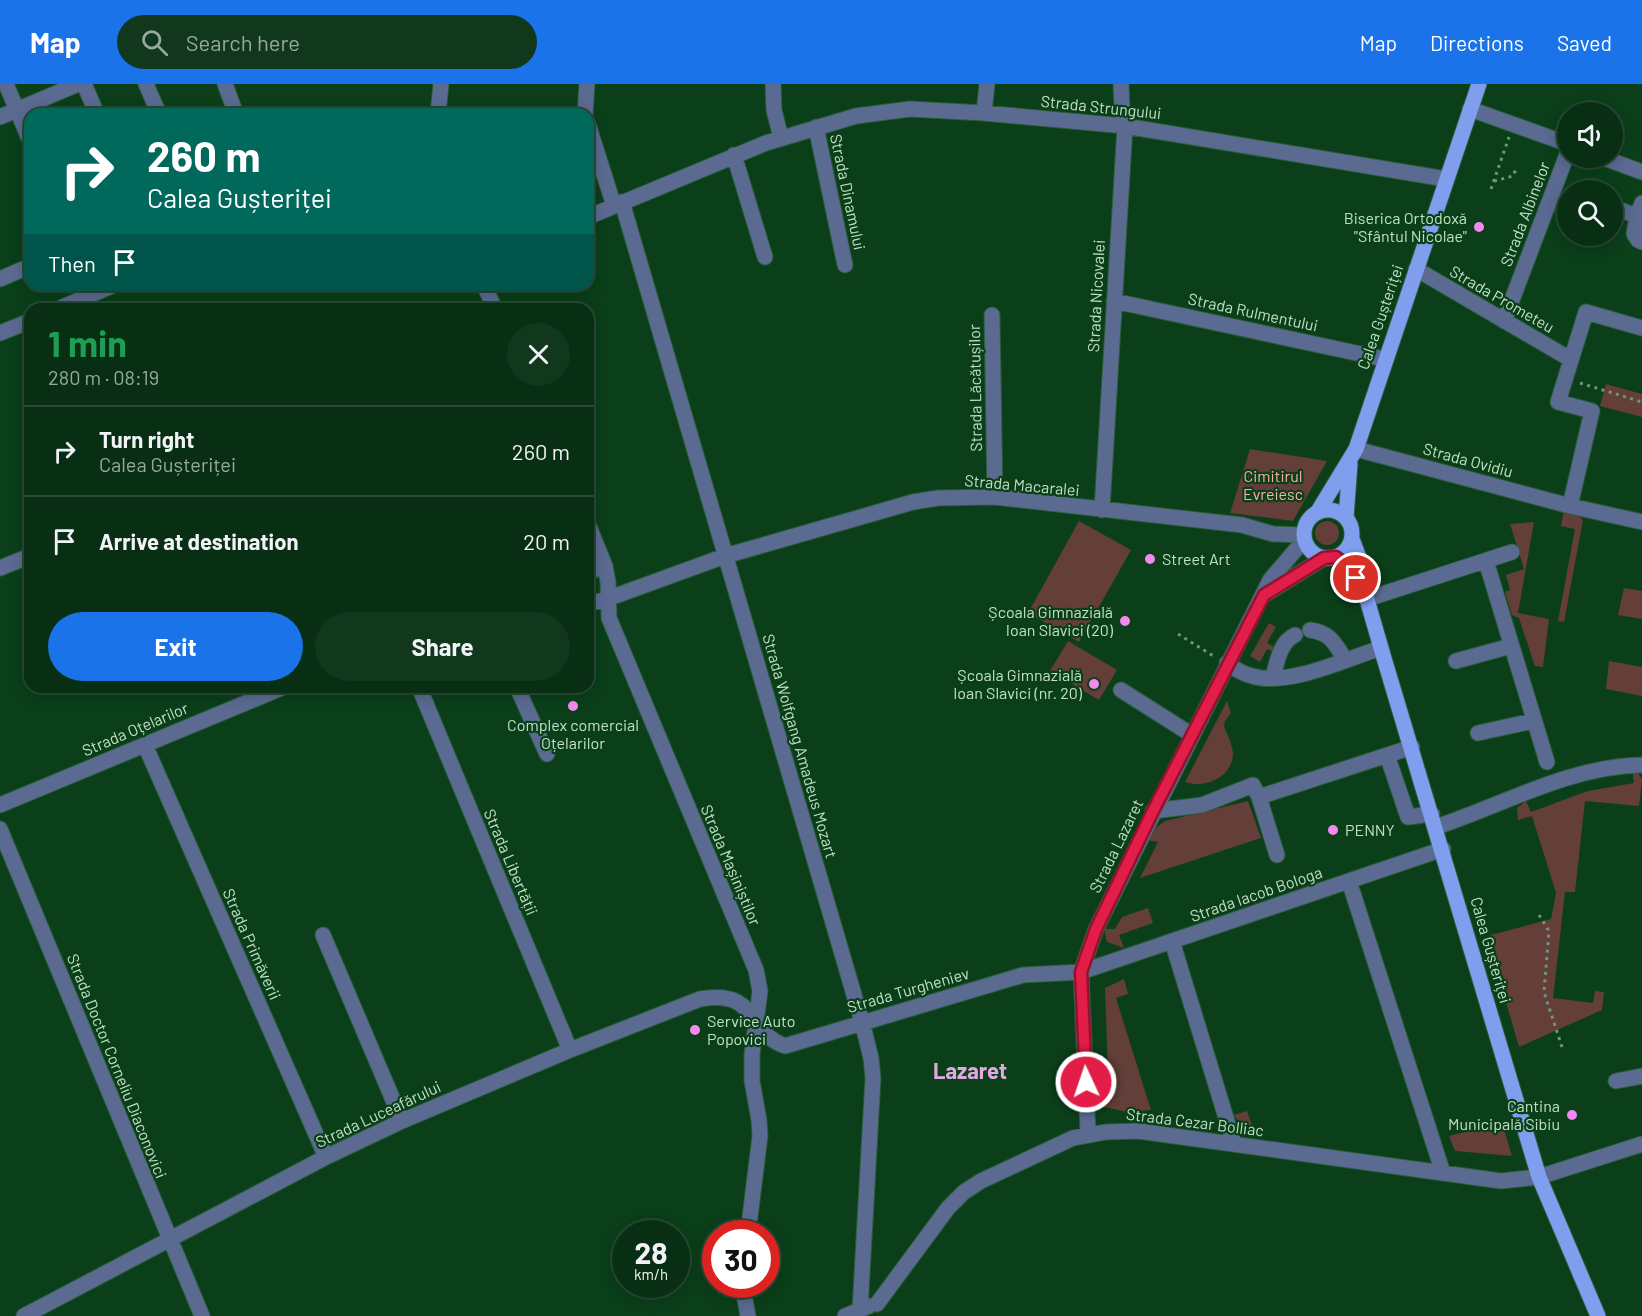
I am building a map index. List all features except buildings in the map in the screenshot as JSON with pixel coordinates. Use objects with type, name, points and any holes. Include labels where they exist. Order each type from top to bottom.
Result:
[{"type":"main road","name":"Calea Gușteriței","points":[[1346,518],[1353,454],[1479,84]]},
{"type":"main road","name":"Calea Gușteriței","points":[[1317,513],[1353,454]]},
{"type":"main road","points":[[1332,510],[1346,518],[1351,527],[1352,538],[1346,550],[1330,558],[1312,552],[1304,538],[1307,522],[1317,513],[1332,510]]},
{"type":"main road","name":"Calea Gușteriței","points":[[1352,538],[1361,563],[1366,594],[1381,648],[1443,849],[1539,1177],[1598,1316]]},
{"type":"main road","name":"Calea Gușteriței","points":[[1330,558],[1347,566],[1366,594]]},
{"type":"street","points":[[6,84],[24,127]]},
{"type":"street","points":[[0,117],[78,84]]},
{"type":"street","points":[[84,84],[94,108]]},
{"type":"street","points":[[146,84],[156,108]]},
{"type":"street","points":[[225,84],[234,108]]},
{"type":"street","points":[[439,108],[441,84]]},
{"type":"street","points":[[585,108],[586,84]]},
{"type":"street","points":[[773,84],[774,110],[781,138]]},
{"type":"street","points":[[984,113],[987,84]]},
{"type":"street","name":"Strada Nicovalei","points":[[1102,510],[1125,126],[1121,84]]},
{"type":"street","name":"Strada Strungului","points":[[594,214],[734,155],[816,127],[856,116],[933,109],[1125,126],[1446,179]]},
{"type":"street","points":[[1470,109],[1557,140]]},
{"type":"street","name":"Strada Dinamului","points":[[816,127],[844,265]]},
{"type":"street","name":"Strada Wolfgang Amadeus Mozart","points":[[594,140],[618,204],[725,556],[871,1058],[873,1078],[860,1310]]},
{"type":"street","points":[[734,155],[765,257]]},
{"type":"street","points":[[1623,165],[1642,172]]},
{"type":"street","name":"Strada Albinelor","points":[[1504,321],[1562,168]]},
{"type":"street","points":[[1623,208],[1640,209],[1634,234],[1642,242]]},
{"type":"street","points":[[0,279],[24,269]]},
{"type":"street","name":"Strada Prometeu","points":[[1416,269],[1570,359]]},
{"type":"street","points":[[72,303],[100,291]]},
{"type":"street","name":"Strada Rulmentului","points":[[1114,301],[1384,360]]},
{"type":"street","points":[[1570,506],[1593,411],[1558,402],[1586,312],[1642,328]]},
{"type":"street","name":"Strada Lăcătușilor","points":[[992,315],[994,497]]},
{"type":"street","points":[[0,333],[24,323]]},
{"type":"street","name":"Strada Ovidiu","points":[[1353,454],[1642,522]]},
{"type":"street","name":"Strada Macaralei","points":[[608,599],[725,556],[912,502],[938,498],[994,497],[1242,525],[1273,534],[1304,538]]},
{"type":"street","name":"Strada Lazaret","points":[[1088,1133],[1081,972],[1096,929],[1270,580],[1304,538]]},
{"type":"street","name":"Strada Mașiniștilor","points":[[594,539],[605,566],[609,618],[756,970],[760,991],[752,1072],[760,1136],[750,1220]]},
{"type":"street","points":[[1366,594],[1512,552]]},
{"type":"street","points":[[0,568],[24,558]]},
{"type":"street","name":"Strada Lazaret","points":[[1264,595],[1330,558]]},
{"type":"street","points":[[1486,561],[1547,762]]},
{"type":"street","points":[[594,570],[605,566]]},
{"type":"street","points":[[594,602],[608,599]]},
{"type":"street","points":[[1273,678],[1281,649],[1288,638],[1303,632],[1322,632],[1330,638],[1345,659]]},
{"type":"street","points":[[1456,661],[1511,646]]},
{"type":"street","points":[[1227,663],[1250,676],[1273,678],[1302,675],[1381,648]]},
{"type":"street","points":[[1121,690],[1192,735]]},
{"type":"street","name":"Strada Oțelarilor","points":[[0,806],[270,693]]},
{"type":"street","name":"Strada Libertății","points":[[421,693],[570,1050]]},
{"type":"street","points":[[520,693],[547,754]]},
{"type":"street","points":[[1478,733],[1533,721]]},
{"type":"street","name":"Strada Primăverii","points":[[145,745],[326,1157]]},
{"type":"street","points":[[1259,797],[1412,747]]},
{"type":"street","points":[[1387,755],[1408,817],[1434,820],[1589,772],[1642,765]]},
{"type":"street","points":[[1153,811],[1202,805],[1253,785],[1277,855]]},
{"type":"street","name":"Strada Doctor Corneliu Diaconovici","points":[[0,829],[202,1316]]},
{"type":"street","name":"Strada Iacob Bologa","points":[[1081,972],[1443,849]]},
{"type":"street","points":[[1349,881],[1443,1173]]},
{"type":"street","points":[[323,935],[402,1121]]},
{"type":"street","points":[[1172,941],[1234,1144]]},
{"type":"street","name":"Strada Turgheniev","points":[[756,1021],[773,1042],[785,1046],[1023,975],[1081,972]]},
{"type":"street","name":"Strada Luceafărului","points":[[24,1316],[326,1157],[402,1121],[570,1050],[700,999],[716,996],[732,998],[740,1003],[756,1021]]},
{"type":"street","points":[[1616,1082],[1642,1076]]},
{"type":"street","name":"Strada Cezar Bolliac","points":[[877,1310],[948,1208],[964,1192],[981,1181],[1088,1133],[1138,1131],[1501,1181],[1539,1177],[1642,1144]]},
{"type":"street","points":[[745,1298],[748,1316]]},
{"type":"street","points":[[845,1316],[860,1310],[877,1310]]},
{"type":"path","points":[[1491,189],[1514,124]]},
{"type":"path","points":[[1494,181],[1513,176],[1516,169]]},
{"type":"path","points":[[1564,378],[1642,402]]},
{"type":"path","points":[[1178,634],[1227,663]]},
{"type":"path","points":[[1539,915],[1549,931],[1544,992],[1563,1050]]},
{"type":"green space","points":[[1606,384],[1642,394],[1642,417],[1600,406]]},
{"type":"green space","name":"Cimitirul Evreiesc","points":[[1250,449],[1327,461],[1293,521],[1230,513]]},
{"type":"green space","points":[[1564,509],[1574,512],[1583,520],[1564,622],[1558,621],[1575,529],[1561,526]]},
{"type":"green space","points":[[1079,521],[1131,550],[1079,642],[1028,613]]},
{"type":"green space","points":[[1327,521],[1336,524],[1339,533],[1336,542],[1327,545],[1318,542],[1315,533],[1318,524]]},
{"type":"green space","points":[[1534,522],[1518,613],[1549,619],[1543,667],[1535,666],[1519,618],[1512,615],[1505,592],[1510,590],[1506,575],[1524,569],[1510,524]]},
{"type":"green space","points":[[1624,588],[1642,591],[1642,619],[1618,615]]},
{"type":"green space","points":[[1269,623],[1276,627],[1267,643],[1274,647],[1272,651],[1267,649],[1260,662],[1250,656]]},
{"type":"green space","points":[[1068,641],[1117,670],[1099,700],[1050,671]]},
{"type":"green space","points":[[1609,661],[1642,667],[1642,696],[1606,689]]},
{"type":"green space","points":[[1227,701],[1231,713],[1224,726],[1233,754],[1228,769],[1216,780],[1208,783],[1185,782]]},
{"type":"green space","points":[[1632,769],[1642,779],[1639,806],[1585,801],[1575,892],[1565,892],[1553,998],[1593,1003],[1595,991],[1604,992],[1602,1010],[1519,1047],[1487,936],[1551,919],[1556,893],[1532,816],[1518,820],[1517,808],[1526,801],[1531,812],[1588,791],[1634,783]]},
{"type":"green space","points":[[1248,801],[1261,838],[1140,878],[1158,842],[1146,840],[1165,821]]},
{"type":"green space","points":[[1148,908],[1153,923],[1119,935],[1124,948],[1107,942],[1104,929],[1115,929],[1122,917]]},
{"type":"green space","points":[[1124,979],[1128,994],[1116,998],[1151,1110],[1128,1112],[1104,1107],[1108,1073],[1105,988]]},
{"type":"green space","points":[[1247,1111],[1254,1131],[1241,1126],[1234,1115]]},
{"type":"green space","points":[[1502,1123],[1512,1156],[1455,1151],[1449,1136]]},
{"type":"place","name":"Biserica Ortodoxă \"Sfântul Nicolae\"","points":[[1479,227]]},
{"type":"place","name":"Street Art","points":[[1150,559]]},
{"type":"place","name":"Școala Gimnazială Ioan Slavici (20)","points":[[1125,621]]},
{"type":"place","name":"Școala Gimnazială Ioan Slavici (nr. 20)","points":[[1094,684]]},
{"type":"place","name":"Complex comercial Oțelarilor","points":[[573,706]]},
{"type":"place","name":"PENNY","points":[[1333,830]]},
{"type":"place","name":"Service Auto Popovici","points":[[695,1030]]},
{"type":"place","name":"Cantina Municipală Sibiu","points":[[1572,1115]]},
{"type":"district","name":"Lazaret","points":[[970,1071]]},
{"type":"route","points":[[1086,1082],[1081,972],[1087,950],[1227,663],[1264,595],[1297,573],[1324,558],[1336,557],[1356,578]]}]
